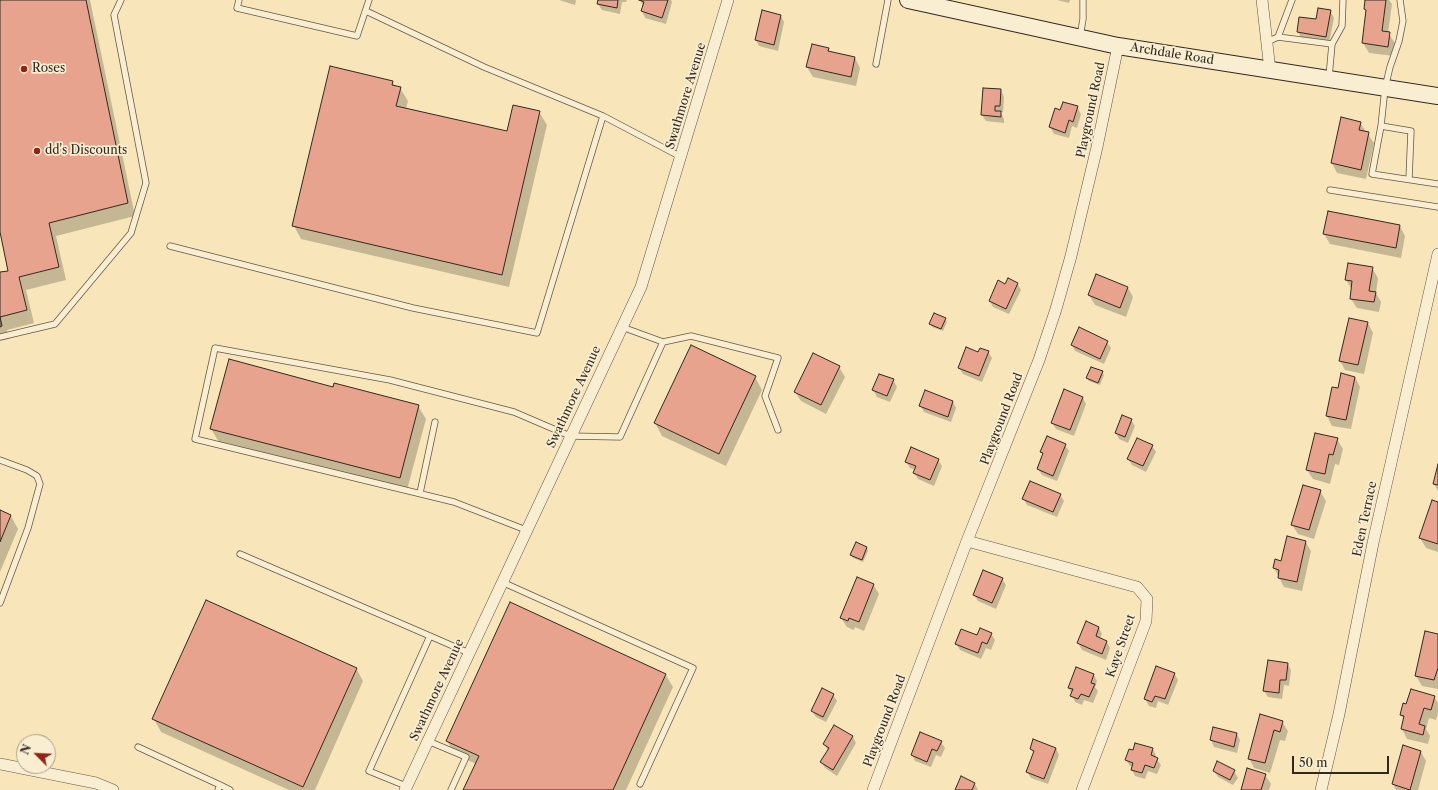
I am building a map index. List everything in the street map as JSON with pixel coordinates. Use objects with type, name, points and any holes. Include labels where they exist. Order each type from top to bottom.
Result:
[{"type":"main road","name":"Archdale Road","points":[[908,0],[1118,46],[1438,96]]},
{"type":"street","name":"Swathmore Avenue","points":[[406,788],[570,436],[642,287],[728,0]]},
{"type":"street","points":[[1262,0],[1270,70]]},
{"type":"street","name":"Playground Road","points":[[873,790],[967,541],[1039,360],[1056,309],[1073,249],[1097,147],[1118,46]]},
{"type":"street","name":"Eden Terrace","points":[[1321,790],[1340,714],[1373,543],[1438,254]]},
{"type":"street","name":"Kaye Street","points":[[967,541],[1137,587],[1146,599],[1146,621],[1082,790]]},
{"type":"street","points":[[0,764],[96,783],[113,790]]},
{"type":"lane","points":[[0,337],[55,324],[131,234],[146,183],[114,15],[121,0]]},
{"type":"lane","points":[[239,0],[237,8],[357,36],[369,0]]},
{"type":"lane","points":[[876,64],[888,0]]},
{"type":"lane","points":[[1080,37],[1083,19],[1083,0]]},
{"type":"lane","points":[[1278,37],[1292,0]]},
{"type":"lane","points":[[1329,79],[1332,44],[1342,26],[1343,0]]},
{"type":"lane","points":[[1400,0],[1403,22],[1385,88],[1381,126],[1372,174],[1438,184]]},
{"type":"lane","points":[[366,11],[484,67],[603,116],[680,157]]},
{"type":"lane","points":[[1267,42],[1278,37],[1332,44]]},
{"type":"lane","points":[[170,246],[413,308],[537,333],[603,116]]},
{"type":"lane","points":[[1381,126],[1411,131],[1409,179]]},
{"type":"lane","points":[[1330,190],[1438,207]]},
{"type":"lane","points":[[622,327],[663,342],[691,336],[778,358],[765,396],[778,430]]},
{"type":"lane","points":[[526,530],[454,502],[195,439],[214,348],[390,380],[514,412],[570,436],[620,437],[663,342]]},
{"type":"lane","points":[[420,494],[436,422]]},
{"type":"lane","points":[[0,460],[27,470],[37,476],[40,484],[28,528],[0,603]]},
{"type":"lane","points":[[240,554],[469,653]]},
{"type":"lane","points":[[502,582],[693,668],[640,784]]},
{"type":"lane","points":[[406,788],[369,771],[430,636]]},
{"type":"lane","points":[[428,741],[466,758],[451,790]]},
{"type":"lane","points":[[138,747],[219,787],[230,790]]},
{"type":"building","points":[[0,0],[86,0],[128,203],[49,223],[59,267],[19,277],[27,310],[0,317],[0,272],[8,271],[0,232]]},
{"type":"building","points":[[598,0],[618,0],[617,8],[597,4]]},
{"type":"building","points":[[639,0],[668,0],[662,18],[641,11],[644,2]]},
{"type":"building","points":[[1365,0],[1386,0],[1382,31],[1390,32],[1388,47],[1362,43],[1366,10],[1364,9]]},
{"type":"building","points":[[1318,8],[1331,10],[1326,37],[1297,32],[1299,17],[1316,19]]},
{"type":"building","points":[[762,10],[781,15],[774,45],[755,40]]},
{"type":"building","points":[[812,44],[829,48],[828,51],[855,57],[851,77],[806,67]]},
{"type":"building","points":[[330,66],[393,81],[392,85],[401,87],[396,106],[507,131],[513,105],[540,111],[502,275],[292,226]]},
{"type":"building","points":[[983,88],[1001,89],[1000,106],[995,106],[995,111],[1001,111],[1001,117],[981,115]]},
{"type":"building","points":[[1063,102],[1078,106],[1073,122],[1069,120],[1065,133],[1049,127],[1055,108],[1060,110]]},
{"type":"building","points":[[1341,117],[1361,122],[1359,130],[1369,132],[1361,170],[1331,163]]},
{"type":"building","points":[[1328,211],[1400,225],[1396,248],[1323,234]]},
{"type":"building","points":[[1348,263],[1373,267],[1369,291],[1376,292],[1374,302],[1350,299],[1352,281],[1345,280]]},
{"type":"building","points":[[1096,274],[1128,287],[1120,308],[1088,295]]},
{"type":"building","points":[[1008,278],[1018,283],[1006,309],[989,301],[998,280],[1005,284]]},
{"type":"building","points":[[934,313],[946,318],[941,329],[929,324]]},
{"type":"building","points":[[1349,318],[1368,322],[1358,365],[1339,361]]},
{"type":"building","points":[[1079,327],[1108,341],[1100,359],[1071,345]]},
{"type":"building","points":[[691,345],[756,376],[719,454],[654,423]]},
{"type":"building","points":[[966,347],[978,352],[980,348],[989,351],[979,376],[958,368]]},
{"type":"building","points":[[813,353],[840,366],[821,405],[794,392]]},
{"type":"building","points":[[229,359],[333,387],[334,383],[419,405],[400,478],[210,429]]},
{"type":"building","points":[[1091,367],[1103,371],[1098,383],[1086,378]]},
{"type":"building","points":[[1341,373],[1355,377],[1346,420],[1326,416],[1332,387],[1338,388]]},
{"type":"building","points":[[879,374],[894,379],[887,396],[872,390]]},
{"type":"building","points":[[1064,389],[1083,397],[1070,430],[1051,423]]},
{"type":"building","points":[[925,390],[953,401],[948,417],[919,406]]},
{"type":"building","points":[[1122,415],[1132,419],[1125,437],[1115,433]]},
{"type":"building","points":[[1315,433],[1338,438],[1333,455],[1329,454],[1325,474],[1306,470]]},
{"type":"building","points":[[1047,436],[1066,444],[1053,476],[1037,469],[1043,453],[1040,452]]},
{"type":"building","points":[[1137,438],[1153,445],[1143,466],[1127,459]]},
{"type":"building","points":[[911,447],[939,459],[930,480],[913,473],[916,466],[905,462]]},
{"type":"building","points":[[1438,464],[1438,485],[1433,484]]},
{"type":"building","points":[[1030,481],[1061,494],[1053,512],[1022,499]]},
{"type":"building","points":[[1303,485],[1321,490],[1309,530],[1291,525]]},
{"type":"building","points":[[1432,500],[1438,502],[1438,544],[1419,538]]},
{"type":"building","points":[[0,510],[11,515],[0,542]]},
{"type":"building","points":[[1287,536],[1306,541],[1297,582],[1278,578],[1279,570],[1273,568],[1275,559],[1281,561]]},
{"type":"building","points":[[856,542],[867,547],[862,560],[850,555]]},
{"type":"building","points":[[983,570],[1003,578],[992,603],[973,595]]},
{"type":"building","points":[[857,577],[874,584],[859,622],[849,618],[848,621],[840,618]]},
{"type":"building","points":[[206,600],[357,668],[303,787],[152,719]]},
{"type":"building","points":[[510,602],[666,674],[613,790],[463,790],[479,756],[446,741]]},
{"type":"building","points":[[1086,621],[1099,627],[1096,636],[1107,641],[1102,654],[1077,643]]},
{"type":"building","points":[[980,628],[992,633],[987,644],[982,642],[978,653],[955,644],[961,629],[977,635]]},
{"type":"building","points":[[1425,631],[1438,634],[1438,668],[1434,680],[1415,676]]},
{"type":"building","points":[[1268,660],[1288,663],[1286,680],[1280,680],[1279,693],[1263,691]]},
{"type":"building","points":[[1156,666],[1175,673],[1165,699],[1155,696],[1152,702],[1144,699]]},
{"type":"building","points":[[1076,667],[1094,674],[1091,683],[1095,684],[1089,697],[1081,694],[1078,699],[1070,696],[1073,689],[1068,688]]},
{"type":"building","points":[[822,688],[834,694],[823,717],[811,711]]},
{"type":"building","points":[[1411,689],[1435,696],[1431,710],[1424,708],[1419,724],[1425,726],[1423,735],[1401,729],[1404,716],[1400,715],[1403,703],[1406,704]]},
{"type":"building","points":[[1260,714],[1283,721],[1280,732],[1274,730],[1265,763],[1248,759]]},
{"type":"building","points":[[834,725],[853,736],[833,770],[820,762],[829,748],[823,744]]},
{"type":"building","points":[[1213,727],[1237,733],[1234,747],[1210,740]]},
{"type":"building","points":[[920,732],[942,741],[937,751],[932,749],[927,762],[911,755]]},
{"type":"building","points":[[1033,739],[1056,748],[1044,779],[1026,772],[1034,751],[1030,749]]},
{"type":"building","points":[[1135,743],[1153,748],[1151,755],[1158,758],[1154,768],[1145,765],[1142,773],[1131,770],[1133,763],[1125,760],[1129,749],[1133,750]]},
{"type":"building","points":[[1403,745],[1421,751],[1410,790],[1392,784]]},
{"type":"building","points":[[1217,761],[1235,770],[1230,780],[1213,771]]},
{"type":"building","points":[[1247,768],[1266,774],[1261,790],[1241,790]]},
{"type":"building","points":[[961,776],[975,783],[972,790],[955,790]]},
{"type":"place","name":"Roses","points":[[24,69]]},
{"type":"place","name":"dd's Discounts","points":[[37,151]]}]
